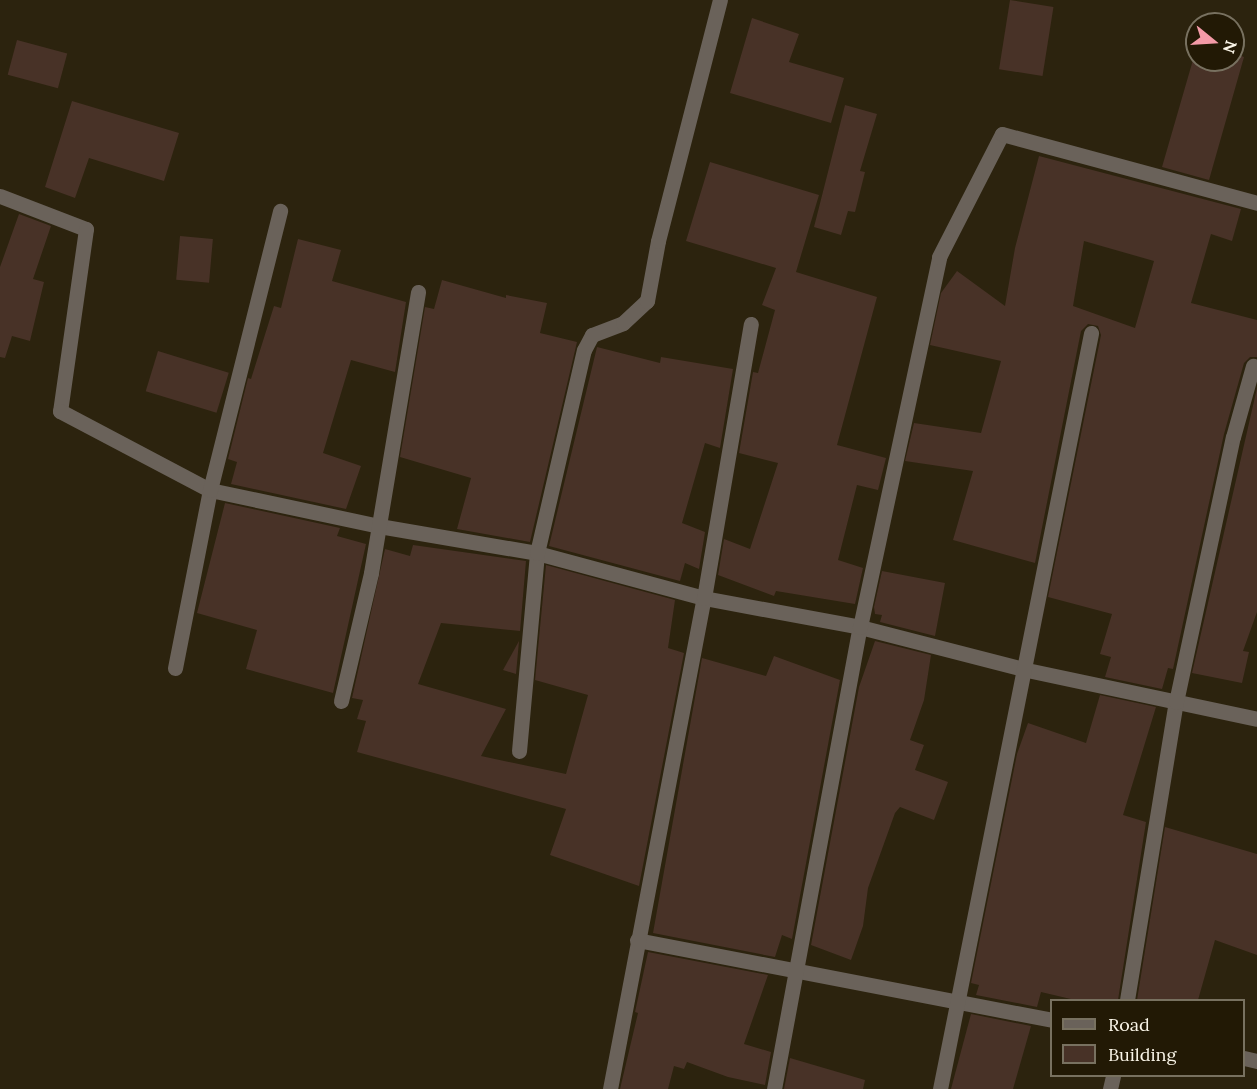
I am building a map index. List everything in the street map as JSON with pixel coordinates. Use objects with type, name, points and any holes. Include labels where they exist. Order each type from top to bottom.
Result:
[{"type":"street","points":[[519,751],[537,553],[584,350],[592,335],[623,323],[647,301],[658,241],[720,0]]},
{"type":"street","points":[[774,1089],[860,627],[939,257],[1002,134],[1257,203]]},
{"type":"street","points":[[0,196],[86,229],[60,411],[210,490],[379,526],[537,553],[704,598],[860,627],[1027,670],[1257,718]]},
{"type":"street","points":[[175,669],[210,490],[280,211]]},
{"type":"street","points":[[341,701],[379,526],[418,292]]},
{"type":"street","points":[[610,1089],[704,598],[751,324]]},
{"type":"street","points":[[940,1089],[956,1002],[1027,670],[1091,333]]},
{"type":"street","points":[[1127,999],[1176,702],[1233,437],[1253,366]]},
{"type":"street","points":[[637,940],[1050,1020]]},
{"type":"building","points":[[1010,0],[1053,7],[1043,76],[999,69]]},
{"type":"building","points":[[752,18],[799,34],[789,62],[844,78],[831,123],[730,93]]},
{"type":"building","points":[[17,40],[67,53],[58,88],[8,75]]},
{"type":"building","points":[[1189,72],[1240,72],[1209,180],[1162,167]]},
{"type":"building","points":[[72,101],[179,133],[164,181],[89,158],[75,198],[45,187]]},
{"type":"building","points":[[845,105],[877,114],[860,171],[865,172],[855,212],[848,211],[841,235],[814,227]]},
{"type":"building","points":[[1039,156],[1241,209],[1232,241],[1211,234],[1191,303],[1257,320],[1257,357],[1250,357],[1244,363],[1224,434],[1173,669],[1168,668],[1162,689],[1105,677],[1111,657],[1100,654],[1112,614],[1048,597],[1101,335],[1098,326],[1088,324],[1081,331],[1035,563],[953,540],[973,471],[905,461],[914,423],[981,433],[1001,361],[930,345],[941,293],[957,271],[1005,306],[1015,248]],"holes":[[[1084,241],[1154,261],[1135,328],[1073,306]]]},
{"type":"building","points":[[710,162],[819,195],[796,272],[877,297],[837,445],[886,458],[878,490],[857,485],[838,560],[863,568],[855,604],[776,591],[774,596],[718,575],[724,539],[750,549],[778,463],[739,453],[753,372],[758,373],[775,310],[762,305],[776,268],[686,241]]},
{"type":"building","points":[[19,214],[51,226],[33,279],[44,282],[30,341],[12,336],[5,358],[0,357],[0,267]]},
{"type":"building","points":[[180,236],[213,239],[209,283],[176,280]]},
{"type":"building","points":[[298,239],[341,250],[332,281],[406,302],[395,372],[351,360],[323,453],[361,466],[346,509],[231,484],[237,462],[228,459],[248,378],[251,379],[274,306],[281,308]]},
{"type":"building","points":[[442,280],[506,298],[506,295],[547,303],[540,333],[577,342],[530,542],[457,529],[471,478],[400,457],[425,307],[434,309]]},
{"type":"building","points":[[597,347],[660,363],[661,357],[733,369],[720,448],[705,443],[682,523],[705,532],[699,569],[685,563],[680,581],[549,546]]},
{"type":"building","points":[[158,351],[229,373],[216,413],[146,391]]},
{"type":"building","points":[[1257,388],[1257,612],[1243,651],[1249,652],[1242,683],[1192,673]]},
{"type":"building","points":[[225,503],[340,528],[337,536],[366,544],[333,693],[246,669],[257,630],[197,613]]},
{"type":"building","points":[[413,545],[526,561],[520,631],[441,623],[418,684],[506,709],[481,756],[566,774],[588,695],[535,680],[546,565],[675,600],[668,648],[684,653],[639,886],[550,855],[566,809],[357,752],[366,721],[357,719],[363,700],[352,698],[385,549],[410,556]]},
{"type":"building","points":[[882,571],[945,583],[935,636],[880,622],[882,615],[875,614],[874,607]]},
{"type":"building","points":[[519,641],[516,674],[503,670]]},
{"type":"building","points":[[875,641],[931,655],[924,700],[910,740],[924,745],[915,770],[948,782],[934,820],[900,807],[895,813],[868,888],[863,926],[851,960],[811,945],[859,687]]},
{"type":"building","points":[[774,656],[840,680],[792,939],[782,935],[775,957],[653,933],[702,658],[766,676]]},
{"type":"building","points":[[1100,695],[1156,707],[1123,815],[1146,822],[1118,999],[1071,999],[1041,992],[1037,1007],[976,995],[979,985],[971,983],[1017,754],[1028,723],[1086,743]]},
{"type":"building","points":[[1165,827],[1257,854],[1257,955],[1215,940],[1198,999],[1137,999]]},
{"type":"building","points":[[648,952],[768,975],[744,1044],[771,1052],[765,1085],[728,1077],[687,1062],[684,1069],[674,1066],[668,1089],[620,1089],[638,1013],[635,1012]]},
{"type":"building","points":[[971,1014],[1031,1026],[1013,1089],[951,1089]]},
{"type":"building","points":[[790,1058],[865,1080],[863,1089],[784,1089]]}]
